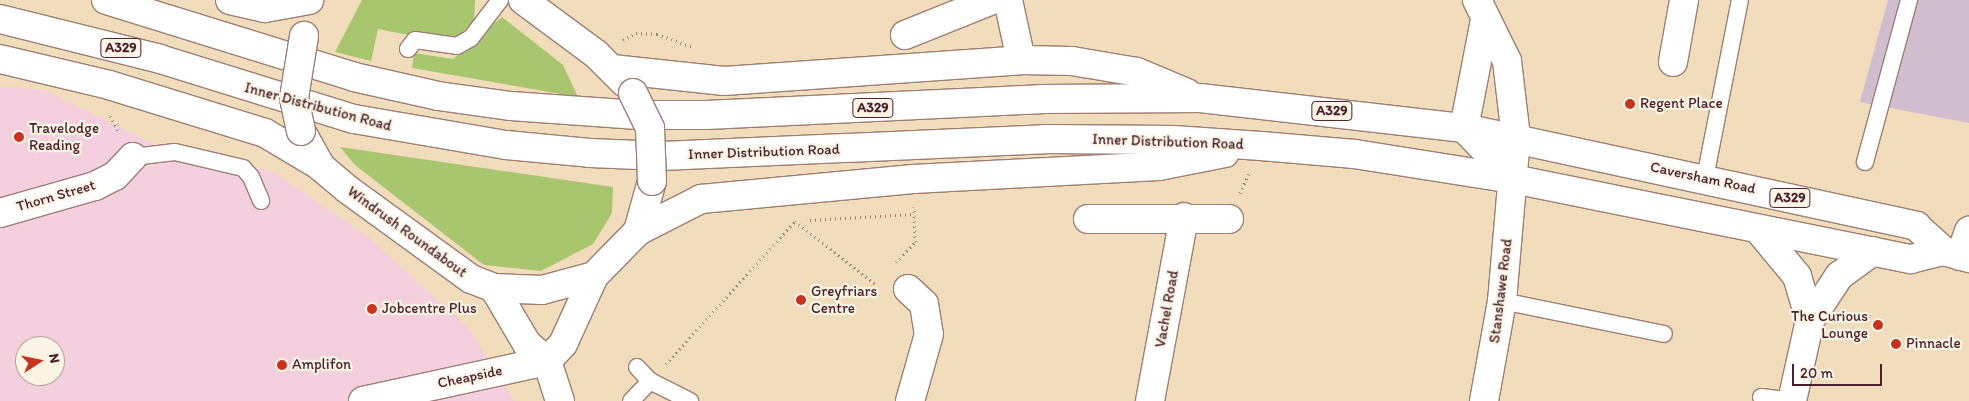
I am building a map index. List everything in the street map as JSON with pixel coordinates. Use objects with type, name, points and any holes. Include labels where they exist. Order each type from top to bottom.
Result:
[{"type":"main road","name":"A329","points":[[106,0],[354,77],[438,96],[511,106],[638,115],[706,115],[1050,99],[1200,98],[1464,128],[1516,138]]},
{"type":"main road","points":[[230,0],[265,8],[309,0]]},
{"type":"main road","name":"Windrush Roundabout","points":[[328,0],[304,36],[294,98],[301,131],[321,167],[472,280],[494,288],[542,290],[594,276]]},
{"type":"main road","points":[[523,0],[604,61],[633,93],[650,128],[652,181],[638,231]]},
{"type":"main road","points":[[905,35],[992,0]]},
{"type":"main road","points":[[1008,0],[1021,60]]},
{"type":"main road","points":[[1673,62],[1684,0]]},
{"type":"main road","points":[[1481,10],[1464,128],[1513,180]]},
{"type":"main road","name":"Stanshawe Road","points":[[1481,10],[1507,61],[1516,138],[1502,302],[1484,401]]},
{"type":"main road","name":"Inner Distribution Road","points":[[0,19],[160,59],[354,119],[506,145],[590,153],[662,156],[1045,138],[1174,140],[1355,154],[1541,184],[1758,230]]},
{"type":"main road","points":[[0,59],[109,85],[265,133],[321,167]]},
{"type":"main road","points":[[604,61],[724,80],[1021,60],[1072,61],[1137,72],[1200,98]]},
{"type":"main road","name":"Caversham Road","points":[[1516,138],[1705,178],[1916,226],[1961,249]]},
{"type":"main road","points":[[547,361],[569,334],[594,276],[638,231],[701,199],[913,179],[1159,166],[1261,146]]},
{"type":"main road","name":"Thorn Street","points":[[0,213],[95,186],[115,176],[133,157]]},
{"type":"main road","name":"Vachel Road","points":[[1150,401],[1184,218]]},
{"type":"main road","points":[[1088,219],[1229,219]]},
{"type":"main road","name":"A329","points":[[1758,230],[1911,259],[1961,249]]},
{"type":"main road","points":[[1758,230],[1798,276],[1810,320]]},
{"type":"main road","points":[[1792,401],[1810,320],[1839,276],[1873,251]]},
{"type":"main road","points":[[494,288],[523,339],[547,361],[560,401]]},
{"type":"main road","points":[[908,289],[924,304],[929,334],[910,401]]},
{"type":"main road","name":"Cheapside","points":[[364,401],[547,361]]},
{"type":"lane","points":[[408,49],[415,40],[457,46],[471,38],[500,0]]},
{"type":"lane","points":[[1705,178],[1740,0]]},
{"type":"lane","points":[[1865,162],[1909,0]]},
{"type":"lane","points":[[133,157],[175,152],[243,168],[251,177],[261,201]]},
{"type":"lane","points":[[1502,302],[1664,334]]},
{"type":"lane","points":[[637,367],[650,381],[690,401]]},
{"type":"lane","points":[[631,401],[650,381]]},
{"type":"lane","points":[[1761,397],[1792,401]]},
{"type":"path","points":[[604,61],[636,33],[657,34],[694,47]]},
{"type":"path","points":[[101,113],[110,116],[133,157]]},
{"type":"path","points":[[1229,219],[1261,146]]},
{"type":"path","points":[[888,270],[915,242],[913,179]]},
{"type":"path","points":[[650,381],[795,221],[914,214]]},
{"type":"path","points":[[795,221],[885,291],[908,289]]},
{"type":"path","points":[[875,284],[882,277]]},
{"type":"shaded area","points":[[1888,0],[1969,0],[1969,123],[1860,102]]},
{"type":"shaded area","points":[[0,86],[44,90],[176,155],[272,171],[367,236],[470,330],[514,401],[0,401]]},
{"type":"green space","points":[[362,0],[475,0],[474,22],[450,43],[378,29],[371,61],[335,52]]},
{"type":"green space","points":[[502,17],[563,65],[578,97],[412,68],[414,53],[453,59]]},
{"type":"green space","points":[[340,147],[613,187],[612,213],[593,244],[541,271],[484,265],[355,165]]},
{"type":"place","name":"Regent Place","points":[[1630,104]]},
{"type":"place","name":"Travelodge Reading","points":[[19,137]]},
{"type":"place","name":"Greyfriars Centre","points":[[801,300]]},
{"type":"place","name":"Jobcentre Plus","points":[[372,309]]},
{"type":"place","name":"The Curious Lounge","points":[[1878,325]]},
{"type":"place","name":"Pinnacle","points":[[1896,344]]},
{"type":"place","name":"Amplifon","points":[[282,365]]}]
